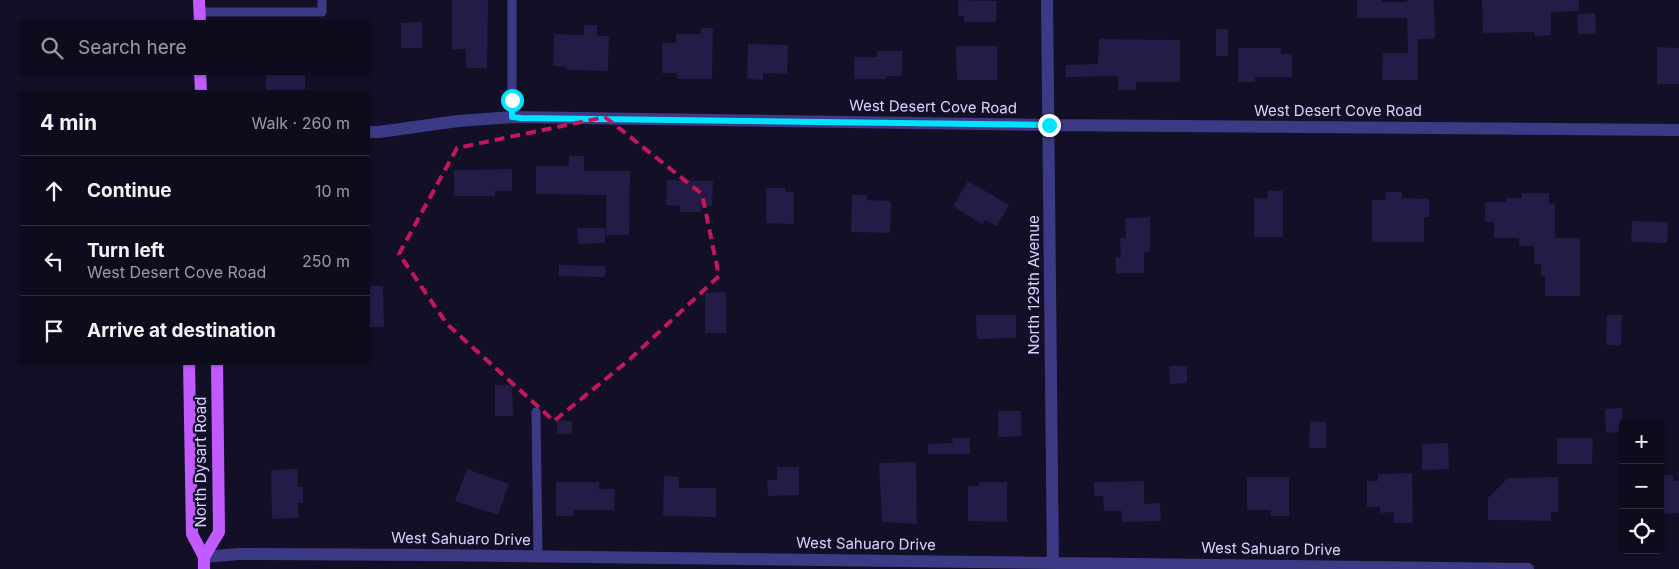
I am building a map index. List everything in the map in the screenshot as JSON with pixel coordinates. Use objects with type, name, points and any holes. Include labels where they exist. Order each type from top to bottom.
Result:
[{"type":"main road","points":[[200,75],[200,90]]},
{"type":"main road","name":"North Dysart Road","points":[[189,365],[192,534],[204,563]]},
{"type":"main road","name":"North Dysart Road","points":[[204,563],[219,532],[217,365]]},
{"type":"street","name":"North 129th Avenue","points":[[1048,0],[1053,566]]},
{"type":"street","name":"West Desert Cove Road","points":[[370,132],[458,121],[512,117],[1049,125],[1679,130]]},
{"type":"street","name":"West Sahuaro Drive","points":[[204,563],[239,554],[538,556],[1053,566],[1528,569]]},
{"type":"lane","points":[[200,11],[322,12],[322,0]]},
{"type":"lane","points":[[512,0],[512,117]]},
{"type":"lane","points":[[536,412],[538,556]]},
{"type":"highlighted area","points":[[605,117],[702,194],[719,276],[629,360],[554,421],[447,324],[399,254],[457,148]]},
{"type":"building","points":[[452,0],[488,0],[487,68],[466,68],[466,49],[452,49]]},
{"type":"building","points":[[958,0],[997,1],[996,22],[964,22],[964,16],[958,16]]},
{"type":"building","points":[[1357,0],[1407,2],[1407,0],[1434,0],[1435,39],[1418,39],[1418,80],[1382,80],[1383,53],[1408,53],[1407,18],[1357,18]]},
{"type":"building","points":[[1482,0],[1579,0],[1579,11],[1551,12],[1551,35],[1535,36],[1535,32],[1483,33]]},
{"type":"building","points":[[1595,13],[1596,34],[1578,34],[1577,14]]},
{"type":"building","points":[[422,22],[422,48],[401,48],[401,23]]},
{"type":"building","points":[[584,25],[597,25],[597,36],[609,36],[608,71],[567,70],[567,67],[553,66],[554,34],[584,35]]},
{"type":"building","points":[[701,28],[713,28],[712,79],[677,79],[677,73],[662,73],[662,43],[676,43],[676,34],[701,34]]},
{"type":"building","points":[[1216,29],[1228,29],[1228,56],[1216,56]]},
{"type":"building","points":[[1099,39],[1180,40],[1180,82],[1136,82],[1136,90],[1118,90],[1118,76],[1066,77],[1066,65],[1098,64]]},
{"type":"building","points":[[748,44],[788,45],[787,74],[763,73],[763,80],[747,79]]},
{"type":"building","points":[[956,46],[997,46],[997,80],[957,80]]},
{"type":"building","points":[[1657,47],[1679,48],[1679,84],[1657,84]]},
{"type":"building","points":[[1238,48],[1281,48],[1281,54],[1292,54],[1292,77],[1255,77],[1255,82],[1238,82]]},
{"type":"building","points":[[877,51],[902,51],[902,76],[886,76],[886,79],[854,79],[854,57],[877,57]]},
{"type":"building","points":[[266,75],[305,75],[305,90],[266,90]]},
{"type":"building","points":[[569,156],[584,156],[584,171],[630,171],[629,235],[606,235],[606,195],[536,194],[536,166],[569,166]]},
{"type":"building","points":[[512,169],[512,191],[495,191],[495,196],[454,196],[454,170]]},
{"type":"building","points":[[667,180],[713,181],[712,206],[701,206],[701,212],[680,212],[680,206],[666,205]]},
{"type":"building","points":[[968,181],[1009,205],[997,226],[985,220],[982,224],[953,206]]},
{"type":"building","points":[[766,188],[785,188],[785,192],[794,192],[794,224],[766,223]]},
{"type":"building","points":[[1268,191],[1283,191],[1283,237],[1254,237],[1254,198],[1267,199]]},
{"type":"building","points":[[1386,192],[1402,192],[1402,198],[1429,199],[1429,217],[1424,217],[1424,242],[1372,242],[1372,200],[1385,200]]},
{"type":"building","points":[[1522,193],[1549,193],[1549,204],[1555,203],[1555,238],[1580,238],[1580,296],[1545,296],[1545,276],[1541,276],[1541,264],[1534,264],[1534,246],[1519,246],[1519,238],[1494,238],[1494,222],[1485,222],[1485,202],[1506,202],[1506,198],[1522,198]]},
{"type":"building","points":[[852,195],[867,195],[867,200],[891,201],[890,233],[851,232]]},
{"type":"building","points":[[1150,217],[1150,252],[1144,252],[1144,273],[1116,273],[1115,257],[1121,257],[1120,238],[1126,238],[1125,218]]},
{"type":"building","points":[[1632,221],[1668,222],[1667,243],[1631,242]]},
{"type":"building","points":[[577,228],[605,228],[605,243],[578,244]]},
{"type":"building","points":[[559,265],[606,266],[605,277],[559,276]]},
{"type":"building","points":[[370,286],[383,286],[384,327],[370,327]]},
{"type":"building","points":[[726,292],[726,333],[705,333],[705,293]]},
{"type":"building","points":[[976,315],[1016,315],[1016,338],[977,339]]},
{"type":"building","points":[[1607,315],[1622,315],[1621,345],[1606,345]]},
{"type":"building","points":[[1169,366],[1187,366],[1187,383],[1170,384]]},
{"type":"building","points":[[495,385],[512,385],[513,416],[495,416]]},
{"type":"building","points":[[1622,408],[1622,419],[1619,419],[1619,432],[1606,433],[1605,409]]},
{"type":"building","points":[[998,411],[1021,411],[1022,436],[998,437]]},
{"type":"building","points":[[557,421],[572,421],[572,434],[557,434]]},
{"type":"building","points":[[1310,421],[1326,422],[1326,448],[1309,448]]},
{"type":"building","points":[[952,438],[970,438],[970,454],[928,454],[928,444],[953,443]]},
{"type":"building","points":[[1557,438],[1593,438],[1592,464],[1557,464]]},
{"type":"building","points":[[1448,443],[1449,469],[1422,470],[1422,444]]},
{"type":"building","points":[[916,462],[917,524],[882,522],[879,463]]},
{"type":"building","points":[[777,467],[799,467],[799,495],[768,496],[767,480],[777,480]]},
{"type":"building","points":[[298,469],[298,487],[303,487],[303,503],[298,503],[299,518],[272,519],[271,470]]},
{"type":"building","points":[[467,469],[509,484],[498,515],[455,501]]},
{"type":"building","points":[[1412,473],[1413,523],[1394,523],[1394,512],[1380,513],[1380,507],[1367,507],[1367,481],[1378,481],[1378,474]]},
{"type":"building","points":[[1664,475],[1673,475],[1673,481],[1679,481],[1679,513],[1664,514]]},
{"type":"building","points":[[664,476],[679,477],[679,488],[716,488],[716,517],[663,516]]},
{"type":"building","points":[[1247,477],[1289,477],[1289,516],[1271,516],[1271,510],[1247,510]]},
{"type":"building","points":[[1558,477],[1558,512],[1551,512],[1551,521],[1488,520],[1488,498],[1508,478]]},
{"type":"building","points":[[1144,481],[1144,504],[1160,503],[1161,521],[1122,522],[1122,511],[1104,511],[1103,496],[1094,496],[1094,482]]},
{"type":"building","points":[[556,482],[599,482],[599,489],[615,489],[614,510],[574,510],[574,516],[556,516]]},
{"type":"building","points":[[979,482],[1007,482],[1007,522],[968,521],[968,486],[979,486]]},
{"type":"route","points":[[512,100],[512,117],[521,118],[1049,125]]}]
